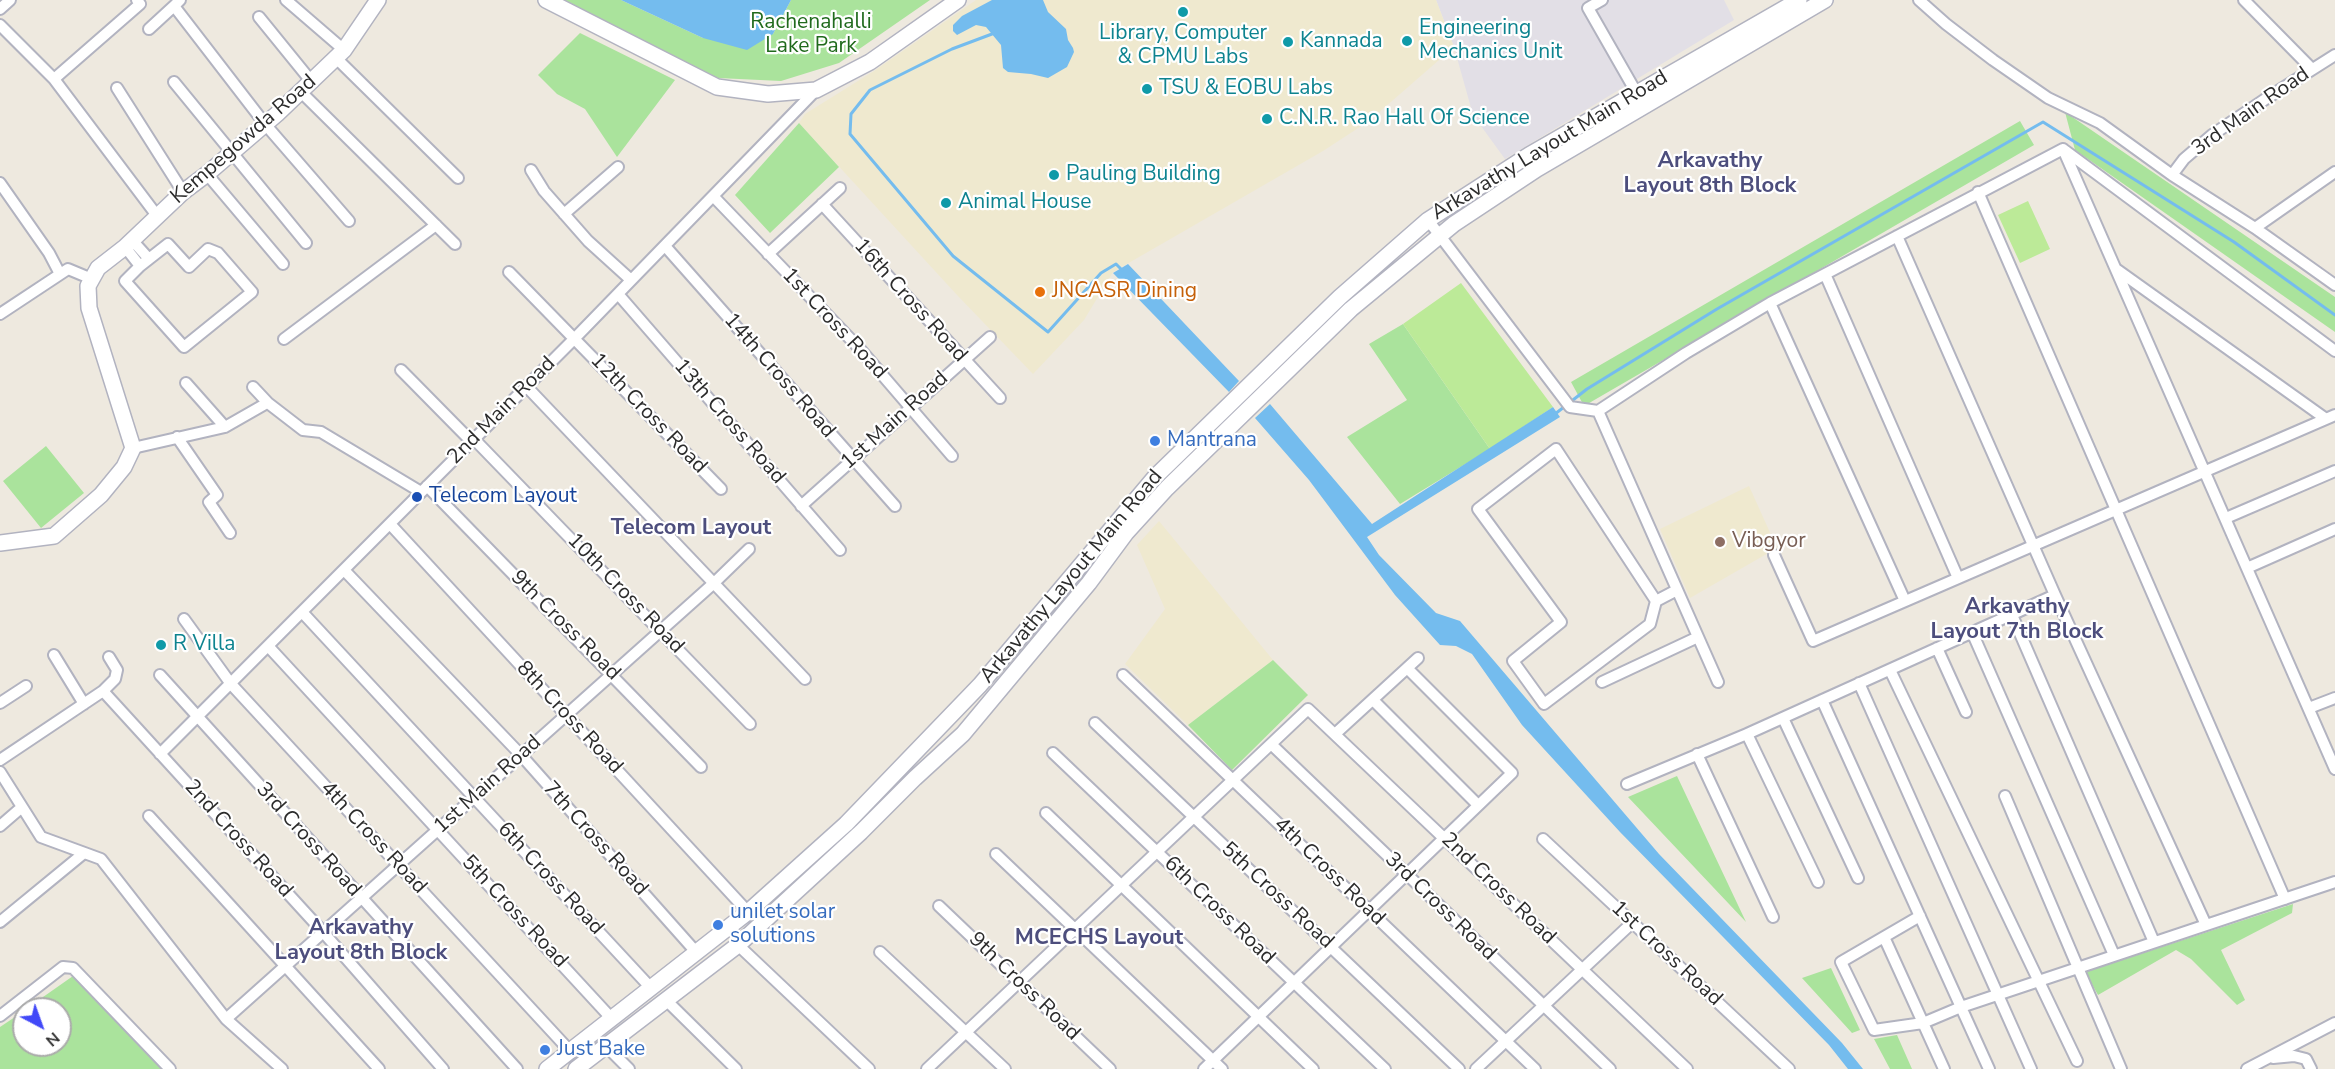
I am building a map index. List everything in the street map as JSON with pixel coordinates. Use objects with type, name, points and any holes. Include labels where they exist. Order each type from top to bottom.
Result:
[{"type":"main road","points":[[546,0],[717,87],[768,93],[816,90],[870,62],[958,0]]},
{"type":"main road","name":"Arkavathy Layout Main Road","points":[[547,1069],[748,912],[846,824],[980,685],[1155,477],[1340,297],[1428,220],[1528,155],[1800,0]]},
{"type":"main road","name":"Arkavathy Layout Main Road","points":[[576,1069],[738,945],[963,734],[1089,583],[1126,533],[1167,488],[1351,309],[1454,224],[1537,169],[1825,0]]},
{"type":"main road","name":"Kempegowda Road","points":[[95,273],[183,192],[265,124],[340,54],[376,1]]},
{"type":"main road","points":[[0,543],[54,536],[101,495],[124,467],[133,448],[89,308],[88,286],[95,273]]},
{"type":"main road","points":[[980,685],[994,697]]},
{"type":"street","points":[[0,9],[10,0]]},
{"type":"street","points":[[54,79],[140,4],[137,0]]},
{"type":"street","points":[[286,0],[458,178]]},
{"type":"street","points":[[1602,0],[1588,8],[1636,92]]},
{"type":"street","points":[[1919,0],[1993,60],[2049,98],[2100,123],[2172,176],[2255,228],[2335,285]]},
{"type":"street","points":[[2246,0],[2312,69]]},
{"type":"street","points":[[149,30],[177,3],[265,124],[349,221]]},
{"type":"street","points":[[259,17],[306,86],[455,244]]},
{"type":"street","points":[[0,25],[54,79],[158,216]]},
{"type":"street","name":"3rd Main Road","points":[[2172,176],[2184,159],[2205,141],[2335,55]]},
{"type":"street","points":[[174,82],[306,243]]},
{"type":"street","points":[[117,88],[183,192]]},
{"type":"street","name":"2nd Main Road","points":[[160,754],[575,338],[816,90]]},
{"type":"street","points":[[1428,220],[1570,407],[1598,411],[1686,353],[1770,303],[2063,149]]},
{"type":"street","points":[[2063,149],[2309,708],[2333,757],[2335,769]]},
{"type":"street","points":[[2063,149],[2335,351]]},
{"type":"street","points":[[564,214],[618,167]]},
{"type":"street","points":[[531,170],[544,191],[588,241],[631,280]]},
{"type":"street","points":[[2255,228],[2335,172]]},
{"type":"street","points":[[207,174],[283,264]]},
{"type":"street","points":[[0,183],[49,252],[60,274]]},
{"type":"street","points":[[768,254],[840,188]]},
{"type":"street","points":[[1978,192],[2285,899]]},
{"type":"street","name":"1st Cross Road","points":[[713,196],[860,349],[952,456]]},
{"type":"street","name":"16th Cross Road","points":[[822,204],[1000,398]]},
{"type":"street","points":[[284,339],[436,225]]},
{"type":"street","points":[[1897,236],[2033,546],[2206,925]]},
{"type":"street","points":[[129,243],[145,262]]},
{"type":"street","points":[[168,244],[189,267],[208,249],[218,252],[252,292],[184,347],[125,281],[145,262],[168,244]]},
{"type":"street","name":"14th Cross Road","points":[[664,246],[895,506]]},
{"type":"street","points":[[2115,268],[2331,417]]},
{"type":"street","points":[[1,310],[68,269],[95,273]]},
{"type":"street","name":"12th Cross Road","points":[[509,272],[721,489]]},
{"type":"street","points":[[1826,274],[1958,578]]},
{"type":"street","name":"13th Cross Road","points":[[618,294],[840,550]]},
{"type":"street","points":[[1770,303],[1905,601]]},
{"type":"street","name":"1st Main Road","points":[[801,506],[990,337]]},
{"type":"street","name":"10th Cross Road","points":[[401,370],[473,440],[750,724]]},
{"type":"street","points":[[186,382],[225,427]]},
{"type":"street","points":[[526,386],[805,679]]},
{"type":"street","name":"9th Cross Road","points":[[253,387],[267,403],[303,430],[321,432],[424,489],[612,674],[701,767]]},
{"type":"street","points":[[133,448],[225,427],[267,403]]},
{"type":"street","points":[[1598,411],[1718,682]]},
{"type":"street","points":[[1774,555],[1813,641],[2331,417]]},
{"type":"street","points":[[177,437],[217,495],[209,502],[230,533]]},
{"type":"street","points":[[1656,601],[1556,449],[1478,509],[1561,622],[1513,661],[1544,704],[1650,624],[1656,601],[1677,590]]},
{"type":"street","points":[[2226,518],[2335,471]]},
{"type":"street","name":"8th Cross Road","points":[[390,524],[748,912]]},
{"type":"street","points":[[2247,568],[2335,529]]},
{"type":"street","name":"1st Main Road","points":[[226,1018],[661,631],[749,549]]},
{"type":"street","name":"7th Cross Road","points":[[344,570],[521,755],[696,952]]},
{"type":"street","points":[[1627,784],[1747,734],[2055,595]]},
{"type":"street","name":"6th Cross Road","points":[[302,612],[651,988]]},
{"type":"street","points":[[2012,615],[2154,942]]},
{"type":"street","name":"4th Cross Road","points":[[184,618],[231,684],[570,1052]]},
{"type":"street","points":[[1972,632],[2114,956]]},
{"type":"street","points":[[1602,682],[1698,637]]},
{"type":"street","name":"5th Cross Road","points":[[268,646],[612,1018]]},
{"type":"street","points":[[1937,648],[1966,712]]},
{"type":"street","points":[[54,655],[84,704]]},
{"type":"street","points":[[0,759],[103,692],[114,679],[117,670],[109,657]]},
{"type":"street","points":[[1335,734],[1418,658]]},
{"type":"street","points":[[1204,1069],[1512,773],[1407,668]]},
{"type":"street","points":[[1890,670],[2077,1061]]},
{"type":"street","name":"3rd Cross Road","points":[[160,675],[517,1069]]},
{"type":"street","name":"4th Cross Road","points":[[1123,675],[1535,1069]]},
{"type":"street","points":[[1859,683],[2031,1069]]},
{"type":"street","points":[[0,702],[26,686]]},
{"type":"street","name":"2nd Cross Road","points":[[103,692],[323,933],[443,1069]]},
{"type":"street","points":[[2309,708],[2335,698]]},
{"type":"street","points":[[1373,700],[1478,805]]},
{"type":"street","points":[[1822,700],[1989,1069]]},
{"type":"street","name":"2nd Cross Road","points":[[1271,744],[1308,709],[1687,1069]]},
{"type":"street","points":[[1783,718],[1858,878]]},
{"type":"street","name":"5th Cross Road","points":[[1095,723],[1459,1069]]},
{"type":"street","points":[[1747,734],[1818,882]]},
{"type":"street","points":[[927,1069],[1271,744]]},
{"type":"street","name":"3rd Cross Road","points":[[1271,744],[1610,1069]]},
{"type":"street","name":"6th Cross Road","points":[[1053,753],[1385,1069]]},
{"type":"street","points":[[1697,754],[1773,917]]},
{"type":"street","points":[[2,778],[41,837],[101,859],[226,1018],[282,1069]]},
{"type":"street","points":[[2005,796],[2121,1069]]},
{"type":"street","points":[[0,826],[22,807]]},
{"type":"street","points":[[1046,813],[1313,1069]]},
{"type":"street","points":[[149,816],[379,1069]]},
{"type":"street","name":"1st Cross Road","points":[[1543,839],[1790,1069]]},
{"type":"street","points":[[0,922],[84,853]]},
{"type":"street","points":[[996,854],[1222,1069]]},
{"type":"street","points":[[1920,916],[1841,962],[1874,1030],[1923,1023],[1998,994],[2335,882]]},
{"type":"street","name":"9th Cross Road","points":[[939,906],[1110,1069]]},
{"type":"street","points":[[1476,1069],[1633,922]]},
{"type":"street","points":[[1884,937],[1944,1069]]},
{"type":"street","points":[[738,945],[869,1069]]},
{"type":"street","points":[[880,952],[1005,1069]]},
{"type":"street","points":[[0,1016],[63,967],[73,968],[170,1069]]},
{"type":"street","points":[[667,1001],[736,1069]]},
{"type":"street","points":[[2247,1069],[2335,1023]]},
{"type":"street","points":[[606,1046],[629,1069]]},
{"type":"street","points":[[2268,1058],[2294,1056],[2306,1059],[2311,1069]]},
{"type":"street","points":[[2268,1058],[2273,1069]]},
{"type":"shaded area","points":[[976,0],[1436,0],[1454,47],[1369,121],[1323,151],[1113,272],[1084,320],[1033,374],[799,123],[805,114],[874,71]]},
{"type":"shaded area","points":[[1436,0],[1724,0],[1734,20],[1505,159],[1473,115],[1454,47]]},
{"type":"shaded area","name":"Vibgyor","points":[[1749,486],[1777,548],[1690,598],[1660,529]]},
{"type":"shaded area","points":[[1159,521],[1273,660],[1188,725],[1125,664],[1165,609],[1137,545]]},
{"type":"green space","name":"Rachenahalli Lake Park","points":[[558,0],[621,0],[703,38],[773,34],[791,0],[930,0],[839,63],[781,81],[718,78]]},
{"type":"green space","points":[[580,33],[675,80],[617,157],[585,109],[557,94],[538,75]]},
{"type":"green space","points":[[2065,112],[2335,297],[2335,332],[2075,150]]},
{"type":"green space","points":[[2020,121],[2034,145],[1584,406],[1571,382]]},
{"type":"green space","points":[[799,123],[839,167],[770,233],[735,195]]},
{"type":"green space","points":[[2028,201],[2050,249],[2020,263],[1998,215]]},
{"type":"green space","points":[[1461,283],[1553,407],[1490,449],[1403,324]]},
{"type":"green space","points":[[1403,324],[1490,449],[1400,504],[1347,437],[1407,400],[1369,344]]},
{"type":"green space","points":[[46,446],[84,493],[41,528],[3,481]]},
{"type":"green space","points":[[1273,660],[1308,695],[1232,770],[1188,725]]},
{"type":"green space","points":[[1677,776],[1746,922],[1628,797]]},
{"type":"green space","points":[[2293,904],[2292,913],[2221,950],[2245,1000],[2237,1005],[2191,959],[2176,950],[2098,995],[2085,972]]},
{"type":"green space","points":[[1831,968],[1860,1030],[1852,1033],[1802,978]]},
{"type":"green space","points":[[73,976],[163,1069],[0,1069],[0,1027],[12,1019],[12,1057],[72,1057],[72,997],[43,997]]},
{"type":"green space","points":[[1897,1035],[1912,1069],[1890,1069],[1874,1039]]},
{"type":"water","points":[[621,0],[791,0],[773,34],[747,50],[703,38]]},
{"type":"water","points":[[992,0],[1043,0],[1048,12],[1066,29],[1068,40],[1073,48],[1074,52],[1067,67],[1048,78],[1008,72],[1003,68],[1001,45],[986,27],[976,25],[957,35],[953,31],[953,25],[962,16]]},
{"type":"water","points":[[1128,264],[1239,381],[1229,392],[1113,273]]},
{"type":"water","points":[[1270,404],[1372,524],[1553,407],[1560,417],[1367,537],[1379,555],[1436,613],[1460,621],[1659,854],[1842,1043],[1863,1069],[1848,1069],[1829,1045],[1620,832],[1522,725],[1472,654],[1456,646],[1440,645],[1395,595],[1309,480],[1255,418]]},
{"type":"waterway","points":[[992,34],[952,49],[870,90],[851,114],[850,134],[953,256],[1048,332],[1101,273],[1116,264],[1122,270]]},
{"type":"waterway","points":[[1555,414],[1587,389],[1717,309],[2043,122],[2234,242],[2335,315]]},
{"type":"place","name":"Library, Computer & CPMU Labs","points":[[1183,12]]},
{"type":"place","name":"Engineering Mechanics Unit","points":[[1407,41]]},
{"type":"place","name":"Kannada","points":[[1288,42]]},
{"type":"place","name":"TSU & EOBU Labs","points":[[1147,89]]},
{"type":"place","name":"C.N.R. Rao Hall Of Science","points":[[1267,119]]},
{"type":"place","name":"Pauling Building","points":[[1054,175]]},
{"type":"place","name":"Animal House","points":[[946,203]]},
{"type":"place","name":"JNCASR Dining","points":[[1040,292]]},
{"type":"place","name":"Mantrana","points":[[1155,441]]},
{"type":"place","name":"Telecom Layout","points":[[417,497]]},
{"type":"place","name":"Vibgyor","points":[[1720,542]]},
{"type":"place","name":"R Villa","points":[[161,645]]},
{"type":"place","name":"unilet solar solutions","points":[[718,925]]},
{"type":"place","name":"Just Bake","points":[[545,1050]]},
{"type":"district","name":"Arkavathy Layout 8th Block","points":[[1710,174]]},
{"type":"district","name":"Telecom Layout","points":[[691,529]]},
{"type":"district","name":"Arkavathy Layout 7th Block","points":[[2017,620]]},
{"type":"district","name":"MCECHS Layout","points":[[1099,939]]},
{"type":"district","name":"Arkavathy Layout 8th Block","points":[[361,942]]}]
